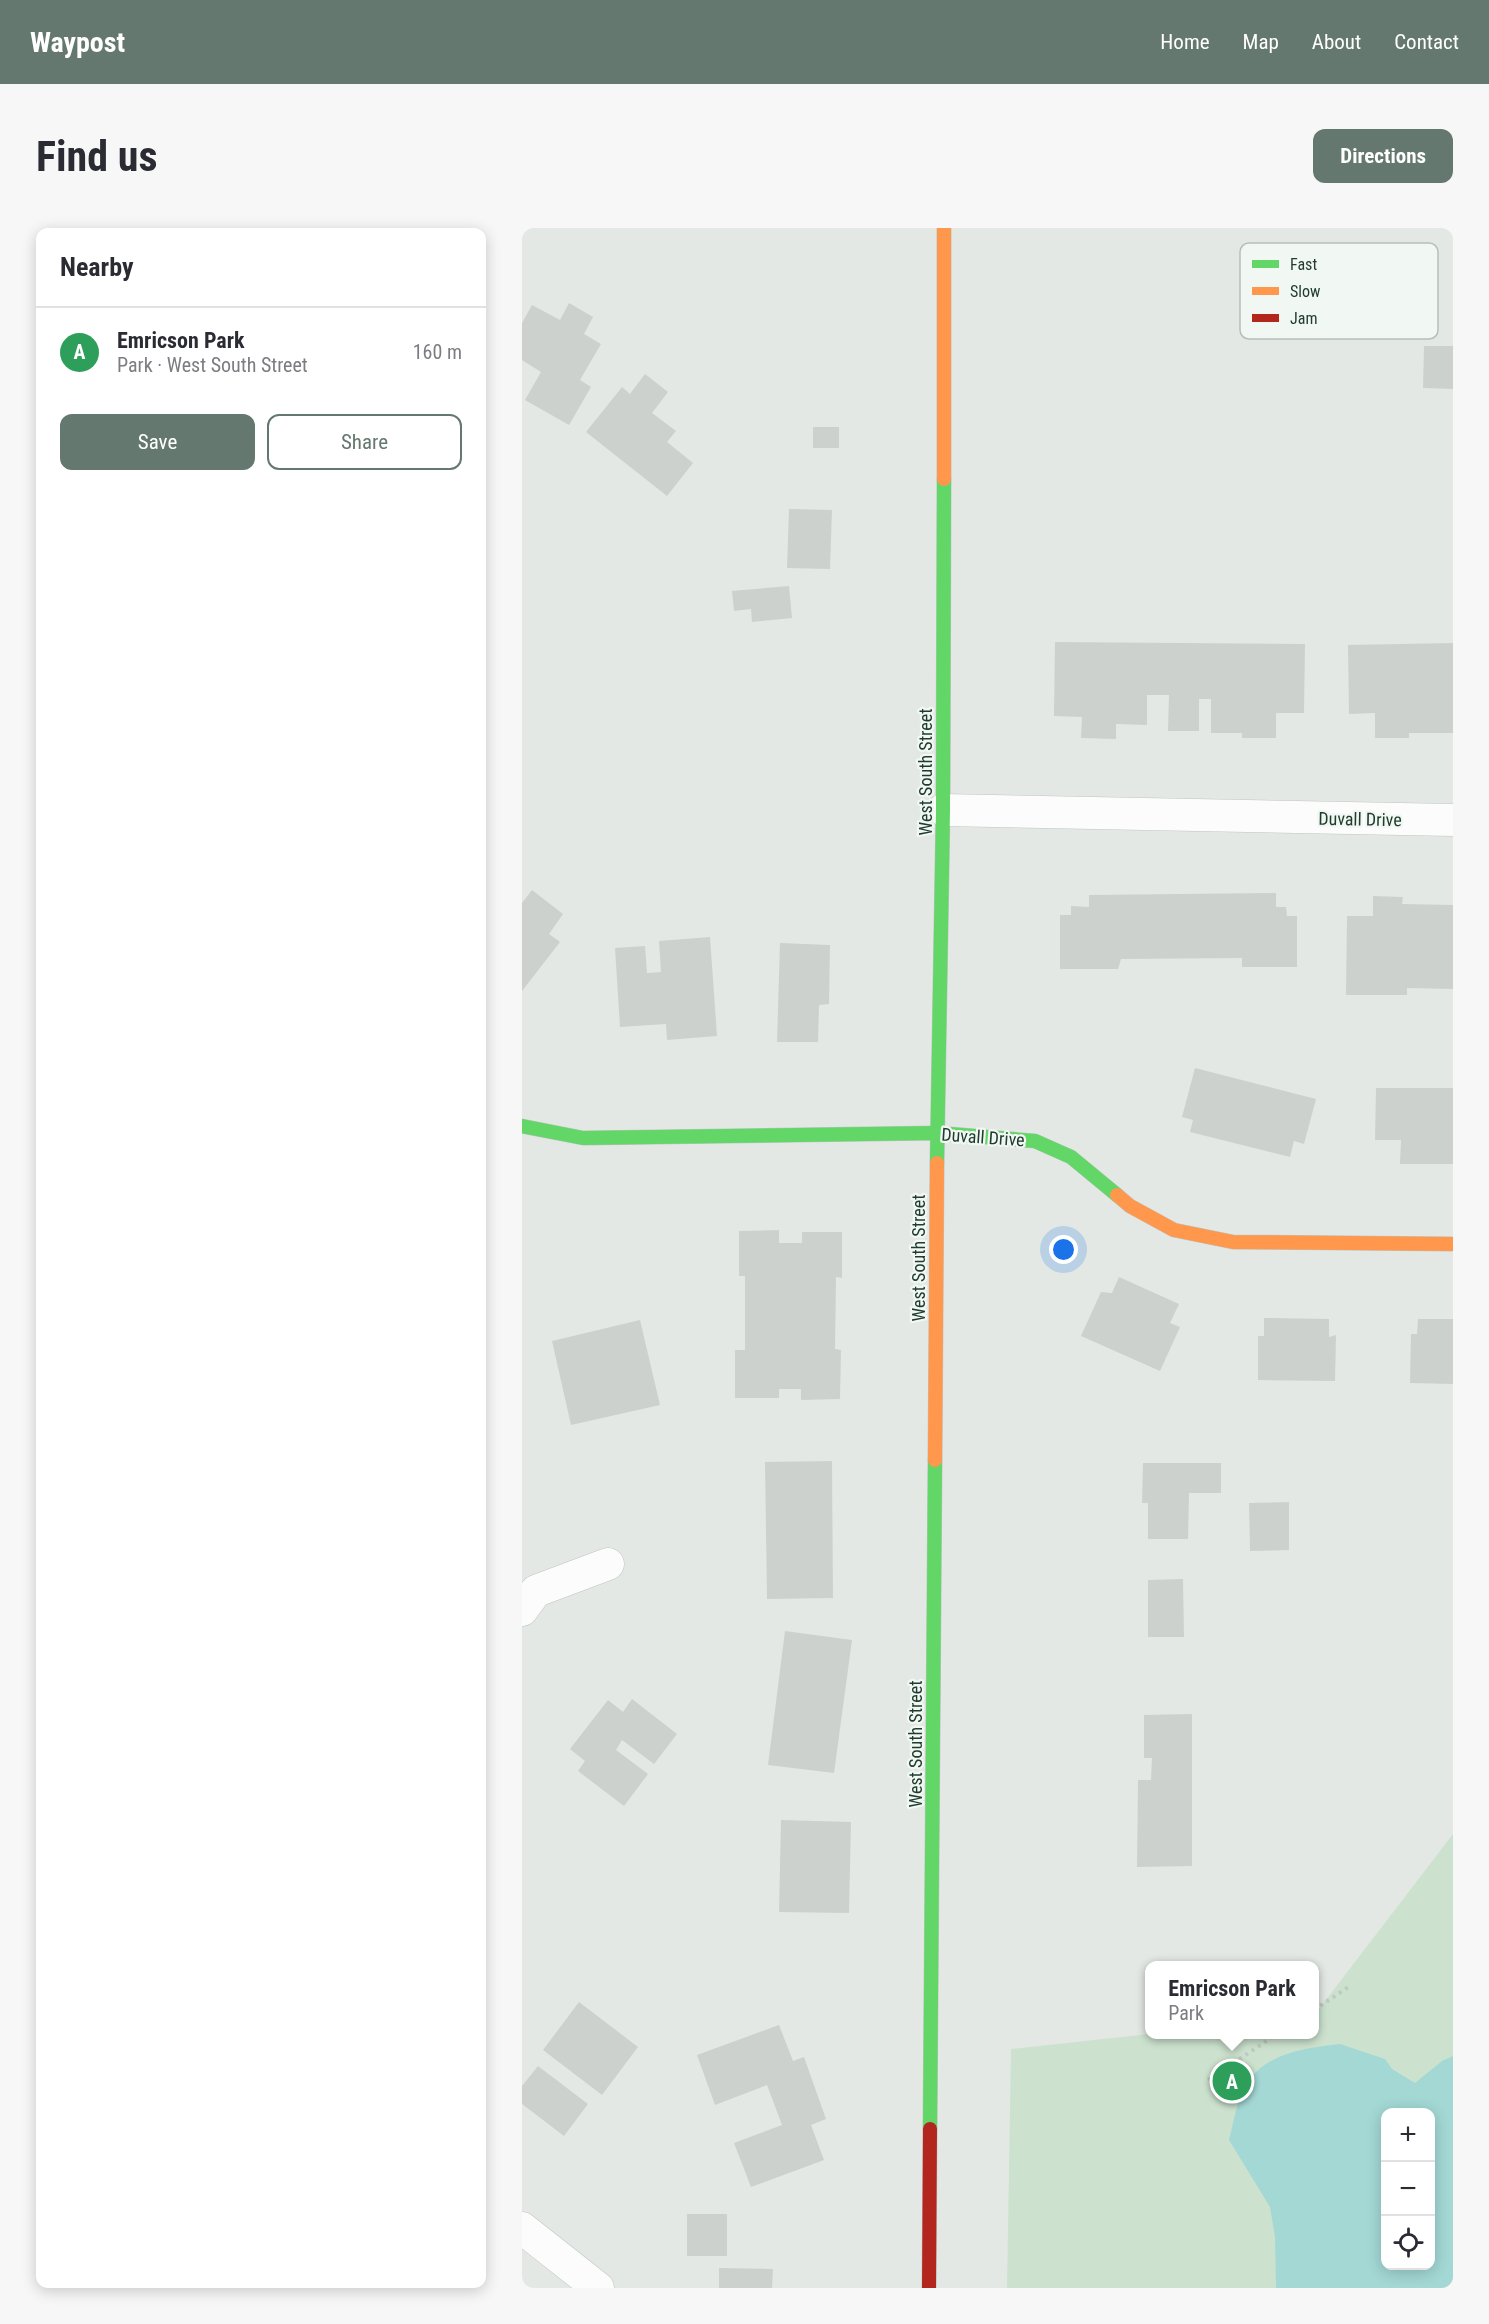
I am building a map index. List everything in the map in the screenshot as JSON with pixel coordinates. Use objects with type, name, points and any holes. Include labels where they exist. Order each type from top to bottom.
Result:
[{"type":"street","name":"West South Street","points":[[929,2288],[937,1133],[943,810],[944,228]]},
{"type":"street","name":"Duvall Drive","points":[[943,810],[1453,820]]},
{"type":"street","name":"Duvall Drive","points":[[522,1126],[583,1138],[937,1133],[1035,1141],[1071,1157],[1130,1206],[1174,1230],[1233,1242],[1453,1244]]},
{"type":"street","points":[[522,1610],[536,1591],[608,1564]]},
{"type":"street","points":[[522,2228],[598,2288]]},
{"type":"path","points":[[1319,2007],[1350,1986]]},
{"type":"path","points":[[1208,2080],[1270,2039]]},
{"type":"green space","points":[[1453,1834],[1453,2288],[1007,2288],[1011,2049],[1145,2034],[1145,2039],[1319,2039],[1319,2009]]},
{"type":"water","points":[[1340,2044],[1385,2059],[1392,2069],[1415,2083],[1442,2061],[1453,2056],[1453,2288],[1276,2288],[1275,2237],[1270,2207],[1229,2140],[1240,2098],[1253,2075],[1274,2059],[1300,2050]]},
{"type":"building","points":[[569,303],[593,317],[584,334],[601,344],[580,380],[591,387],[569,425],[525,400],[541,372],[522,360],[522,323],[532,305],[560,320]]},
{"type":"building","points":[[1424,346],[1453,346],[1453,389],[1423,388]]},
{"type":"building","points":[[645,374],[668,392],[652,413],[676,431],[667,442],[693,463],[667,496],[586,432],[622,387],[630,394]]},
{"type":"building","points":[[813,427],[839,427],[839,448],[813,448]]},
{"type":"building","points":[[789,509],[832,510],[830,569],[787,568]]},
{"type":"building","points":[[789,586],[792,618],[752,622],[751,609],[734,611],[732,591]]},
{"type":"building","points":[[1055,642],[1305,644],[1304,713],[1276,713],[1276,738],[1242,738],[1242,733],[1211,733],[1211,699],[1199,699],[1199,731],[1168,731],[1169,695],[1147,695],[1147,725],[1116,724],[1116,739],[1081,738],[1082,717],[1054,716]]},
{"type":"building","points":[[1453,643],[1453,733],[1409,733],[1409,738],[1375,738],[1375,713],[1349,714],[1348,645]]},
{"type":"building","points":[[532,890],[563,914],[549,934],[560,942],[522,991],[522,903]]},
{"type":"building","points":[[1276,893],[1276,907],[1286,907],[1287,916],[1297,916],[1297,967],[1242,967],[1242,958],[1121,959],[1118,969],[1060,969],[1060,915],[1071,915],[1071,906],[1089,907],[1089,895]]},
{"type":"building","points":[[1373,896],[1403,897],[1402,904],[1453,905],[1453,989],[1407,988],[1407,995],[1346,995],[1347,916],[1373,916]]},
{"type":"building","points":[[710,937],[717,1036],[667,1040],[666,1024],[620,1027],[615,948],[645,946],[647,973],[661,972],[659,941]]},
{"type":"building","points":[[780,943],[830,945],[829,1004],[819,1005],[818,1042],[777,1042]]},
{"type":"building","points":[[1195,1068],[1316,1099],[1304,1144],[1294,1141],[1290,1157],[1190,1132],[1193,1120],[1182,1117]]},
{"type":"building","points":[[1376,1088],[1453,1088],[1453,1164],[1400,1164],[1401,1140],[1375,1140]]},
{"type":"building","points":[[779,1230],[779,1243],[802,1243],[802,1232],[842,1232],[842,1278],[836,1277],[835,1349],[841,1350],[840,1399],[801,1400],[801,1389],[779,1389],[779,1398],[735,1398],[735,1350],[745,1350],[745,1276],[739,1276],[739,1231]]},
{"type":"building","points":[[1119,1277],[1179,1304],[1170,1323],[1180,1327],[1160,1371],[1081,1336],[1101,1292],[1112,1293]]},
{"type":"building","points":[[1264,1318],[1329,1319],[1329,1337],[1336,1335],[1335,1381],[1258,1380],[1258,1336],[1264,1336]]},
{"type":"building","points":[[1418,1319],[1453,1319],[1453,1384],[1410,1383],[1411,1334],[1417,1334]]},
{"type":"building","points":[[640,1320],[660,1405],[571,1425],[552,1341]]},
{"type":"building","points":[[832,1461],[833,1598],[767,1599],[765,1462]]},
{"type":"building","points":[[1143,1463],[1221,1463],[1221,1493],[1189,1493],[1188,1539],[1148,1539],[1148,1503],[1142,1503]]},
{"type":"building","points":[[1289,1502],[1289,1550],[1250,1551],[1249,1503]]},
{"type":"building","points":[[1183,1579],[1184,1637],[1148,1637],[1148,1580]]},
{"type":"building","points":[[785,1631],[852,1640],[834,1773],[768,1765]]},
{"type":"building","points":[[632,1699],[677,1734],[654,1764],[622,1740],[616,1750],[648,1774],[624,1806],[578,1771],[585,1761],[570,1749],[608,1700],[623,1712]]},
{"type":"building","points":[[1192,1714],[1192,1866],[1137,1867],[1138,1780],[1151,1780],[1152,1758],[1144,1758],[1144,1715]]},
{"type":"building","points":[[781,1820],[851,1822],[849,1913],[779,1912]]},
{"type":"building","points":[[579,2002],[638,2047],[602,2095],[543,2050]]},
{"type":"building","points":[[779,2025],[793,2061],[804,2057],[826,2119],[811,2125],[824,2160],[751,2187],[734,2143],[782,2125],[767,2085],[715,2105],[697,2055]]},
{"type":"building","points":[[538,2066],[588,2104],[564,2136],[522,2104],[522,2086]]},
{"type":"building","points":[[687,2214],[727,2214],[727,2256],[687,2256]]},
{"type":"building","points":[[719,2268],[773,2269],[772,2288],[719,2288]]},
{"type":"traffic: fast","points":[[937,1163],[943,810],[944,479]]},
{"type":"traffic: fast","points":[[522,1126],[583,1138],[937,1133],[1035,1141],[1071,1157],[1117,1195]]},
{"type":"traffic: fast","points":[[930,2129],[935,1460]]},
{"type":"traffic: slow","points":[[944,228],[944,479]]},
{"type":"traffic: slow","points":[[935,1460],[937,1163]]},
{"type":"traffic: slow","points":[[1117,1195],[1130,1206],[1174,1230],[1233,1242],[1453,1244]]},
{"type":"traffic: jam","points":[[929,2288],[930,2129]]},
{"type":"place","name":"Emricson Park","points":[[1232,2081]]}]
